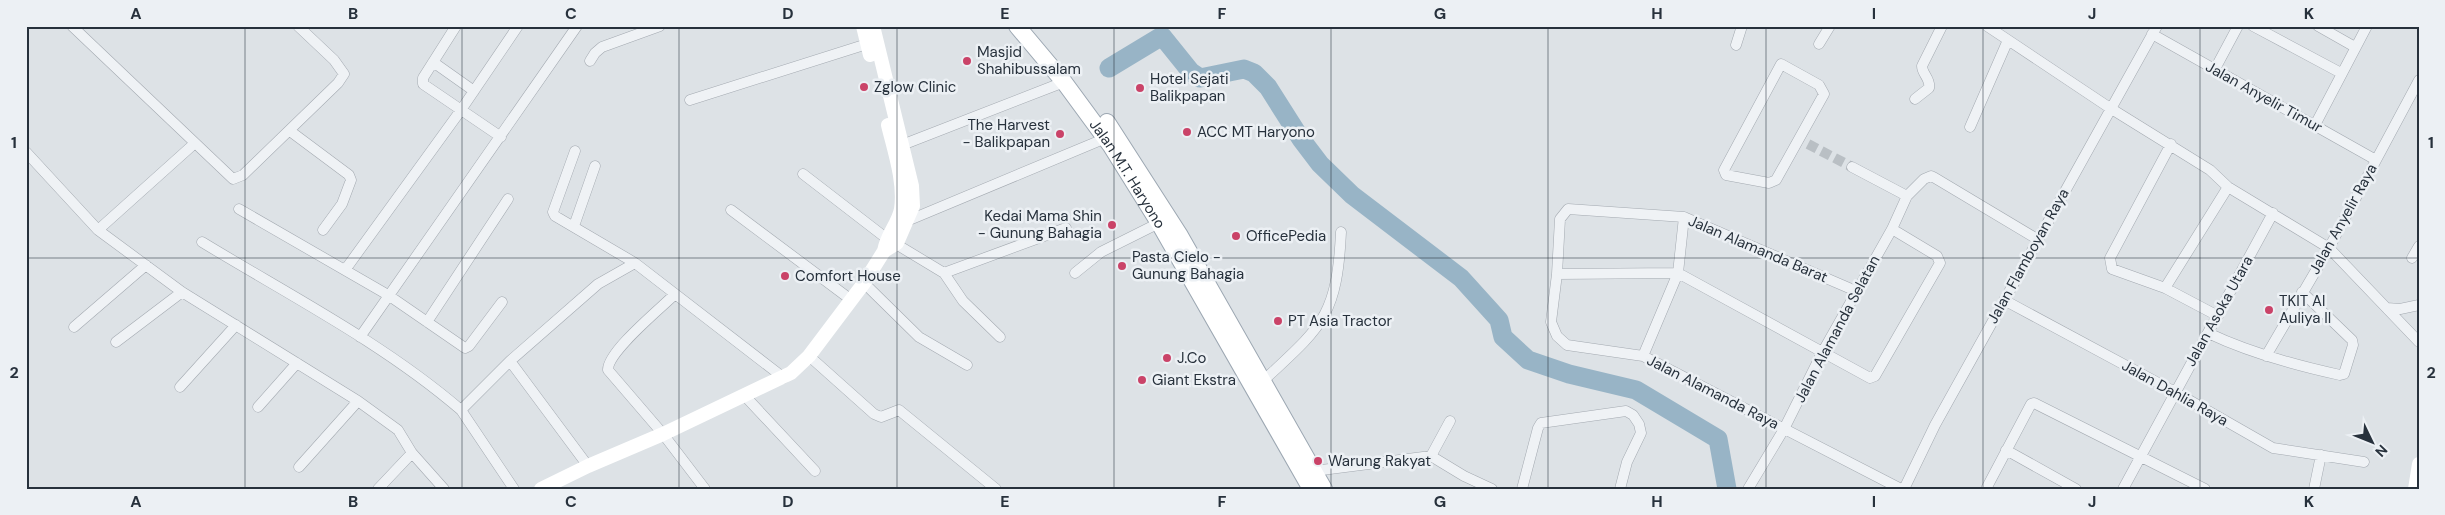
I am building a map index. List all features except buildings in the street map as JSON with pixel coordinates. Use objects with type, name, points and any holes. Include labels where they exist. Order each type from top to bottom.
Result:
[{"type":"main road","name":"Jalan M.T. Haryono","points":[[1017,26],[1122,141],[1174,224],[1324,489]]},
{"type":"main road","name":"Jalan M.T. Haryono","points":[[1031,26],[1160,223],[1311,489]]},
{"type":"street","points":[[72,26],[229,177],[238,178],[290,131],[338,83],[344,74],[334,60],[298,26]]},
{"type":"street","points":[[456,26],[423,78],[424,84],[500,137]]},
{"type":"street","points":[[345,270],[462,110],[518,26]]},
{"type":"street","points":[[360,337],[577,26]]},
{"type":"street","points":[[590,61],[602,47],[660,26]]},
{"type":"street","points":[[541,489],[784,378],[809,356],[907,221],[914,201],[863,26]]},
{"type":"street","points":[[873,26],[897,146],[901,186],[900,210],[889,244]]},
{"type":"street","points":[[1736,45],[1742,26]]},
{"type":"street","points":[[1819,44],[1830,26]]},
{"type":"street","points":[[1915,99],[1930,85],[1922,66],[1942,26]]},
{"type":"street","points":[[1987,26],[2110,108],[2171,144],[2210,170],[2228,187],[2329,248],[2419,342]]},
{"type":"street","points":[[2214,69],[2238,26]]},
{"type":"street","points":[[2253,26],[2341,73]]},
{"type":"street","points":[[2318,26],[2355,47]]},
{"type":"street","points":[[2315,125],[2367,26]]},
{"type":"street","name":"Jalan Anyelir Timur","points":[[2154,30],[2214,69],[2376,160]]},
{"type":"street","name":"Jalan Flamboyan Raya","points":[[1902,489],[2037,239],[2154,30]]},
{"type":"street","points":[[1970,127],[2008,40]]},
{"type":"street","points":[[690,100],[867,44]]},
{"type":"street","points":[[433,62],[474,91]]},
{"type":"street","points":[[1780,64],[1819,85],[1823,92],[1804,141],[1779,177],[1772,182],[1725,174],[1724,170],[1780,64]]},
{"type":"street","name":"Jalan Anyelir Raya","points":[[2266,356],[2329,248],[2419,80]]},
{"type":"street","points":[[897,146],[1071,85]]},
{"type":"street","points":[[290,131],[349,175],[351,180],[342,204],[323,230]]},
{"type":"street","points":[[907,221],[1106,138]]},
{"type":"street","points":[[98,230],[195,143]]},
{"type":"street","points":[[2171,144],[2110,258],[2112,269],[2165,288],[2218,316]]},
{"type":"street","points":[[575,151],[553,212],[555,216],[635,263],[674,295],[784,378]]},
{"type":"street","points":[[26,152],[98,230],[182,292],[358,401],[398,430],[412,453],[444,489]]},
{"type":"street","points":[[574,226],[595,166]]},
{"type":"street","points":[[1852,167],[1908,196]]},
{"type":"street","points":[[803,174],[889,244],[941,271],[963,301],[1000,337]]},
{"type":"street","name":"Jalan Alamanda Selatan","points":[[1748,489],[1784,428],[1822,353],[1892,229],[1908,196],[1924,179],[1931,176],[2037,239]]},
{"type":"street","points":[[2165,288],[2228,187]]},
{"type":"street","points":[[427,322],[508,199]]},
{"type":"street","points":[[239,209],[388,295],[461,346],[467,348],[502,302]]},
{"type":"street","name":"Jalan Alamanda Barat","points":[[1568,209],[1684,217],[1856,292]]},
{"type":"street","name":"Jalan Alamanda Raya","points":[[1568,209],[1560,219],[1558,274],[1551,322],[1557,336],[1567,345],[1643,356],[1902,489]]},
{"type":"street","points":[[732,210],[850,299]]},
{"type":"street","name":"Jalan Asoka Utara","points":[[2123,489],[2273,213]]},
{"type":"street","points":[[1643,356],[1678,273],[1684,217]]},
{"type":"street","points":[[1075,273],[1101,252],[1160,223]]},
{"type":"street","points":[[941,271],[1066,228]]},
{"type":"street","points":[[1558,274],[1678,273],[1868,377],[1875,376],[1940,263],[1937,256],[1892,229]]},
{"type":"street","points":[[1263,381],[1312,334],[1323,320],[1333,299],[1341,232]]},
{"type":"street","points":[[202,242],[360,337],[434,387],[461,410],[514,489]]},
{"type":"street","points":[[2412,258],[2419,246]]},
{"type":"street","points":[[461,410],[510,361],[598,284],[635,263]]},
{"type":"street","points":[[74,327],[146,265]]},
{"type":"street","points":[[864,282],[919,337],[967,366]]},
{"type":"street","points":[[116,342],[182,292]]},
{"type":"street","points":[[2208,333],[2234,345],[2266,356],[2340,375],[2346,372],[2354,345],[2352,340],[2302,292]]},
{"type":"street","points":[[674,295],[624,343],[610,360],[608,370],[663,434],[705,489]]},
{"type":"street","name":"Jalan Dahlia Raya","points":[[2004,300],[2175,392],[2273,448],[2364,462]]},
{"type":"street","points":[[2387,308],[2400,309],[2419,305]]},
{"type":"street","points":[[180,387],[236,325]]},
{"type":"street","points":[[809,356],[874,414],[881,416],[899,410],[996,489]]},
{"type":"street","points":[[510,361],[588,466]]},
{"type":"street","points":[[258,407],[297,363]]},
{"type":"street","points":[[744,395],[815,471]]},
{"type":"street","points":[[300,467],[358,401]]},
{"type":"street","points":[[1986,489],[2031,404],[2034,403],[2205,489]]},
{"type":"street","points":[[1522,489],[1541,423],[1626,412],[1633,415],[1642,433],[1627,462],[1620,489]]},
{"type":"street","points":[[1431,456],[1450,421]]},
{"type":"street","points":[[2006,450],[2076,489]]},
{"type":"street","points":[[378,489],[412,453]]},
{"type":"street","points":[[1314,471],[1431,456],[1464,476],[1492,489]]},
{"type":"street","points":[[2314,489],[2321,456]]},
{"type":"street","points":[[2415,489],[2419,464]]},
{"type":"waterway","points":[[1109,68],[1162,36],[1191,72],[1200,78],[1244,69],[1254,73],[1268,87],[1301,139],[1320,164],[1352,195],[1461,278],[1499,320],[1503,337],[1528,360],[1569,374],[1636,390],[1718,439],[1727,489]]},
{"type":"tunnel","points":[[1808,144],[1852,167]]},
{"type":"place","name":"Masjid Shahibussalam","points":[[967,61]]},
{"type":"place","name":"Zglow Clinic","points":[[864,87]]},
{"type":"place","name":"Hotel Sejati Balikpapan","points":[[1140,88]]},
{"type":"place","name":"ACC MT Haryono","points":[[1187,132]]},
{"type":"place","name":"The Harvest - Balikpapan","points":[[1060,134]]},
{"type":"place","name":"Kedai Mama Shin - Gunung Bahagia","points":[[1112,225]]},
{"type":"place","name":"OfficePedia","points":[[1236,236]]},
{"type":"place","name":"Pasta Cielo - Gunung Bahagia","points":[[1122,266]]},
{"type":"place","name":"Comfort House","points":[[785,276]]},
{"type":"place","name":"TKIT Al Auliya II","points":[[2269,310]]},
{"type":"place","name":"PT Asia Tractor","points":[[1278,321]]},
{"type":"place","name":"J.Co","points":[[1167,358]]},
{"type":"place","name":"Giant Ekstra","points":[[1142,380]]},
{"type":"place","name":"Warung Rakyat","points":[[1318,461]]}]
